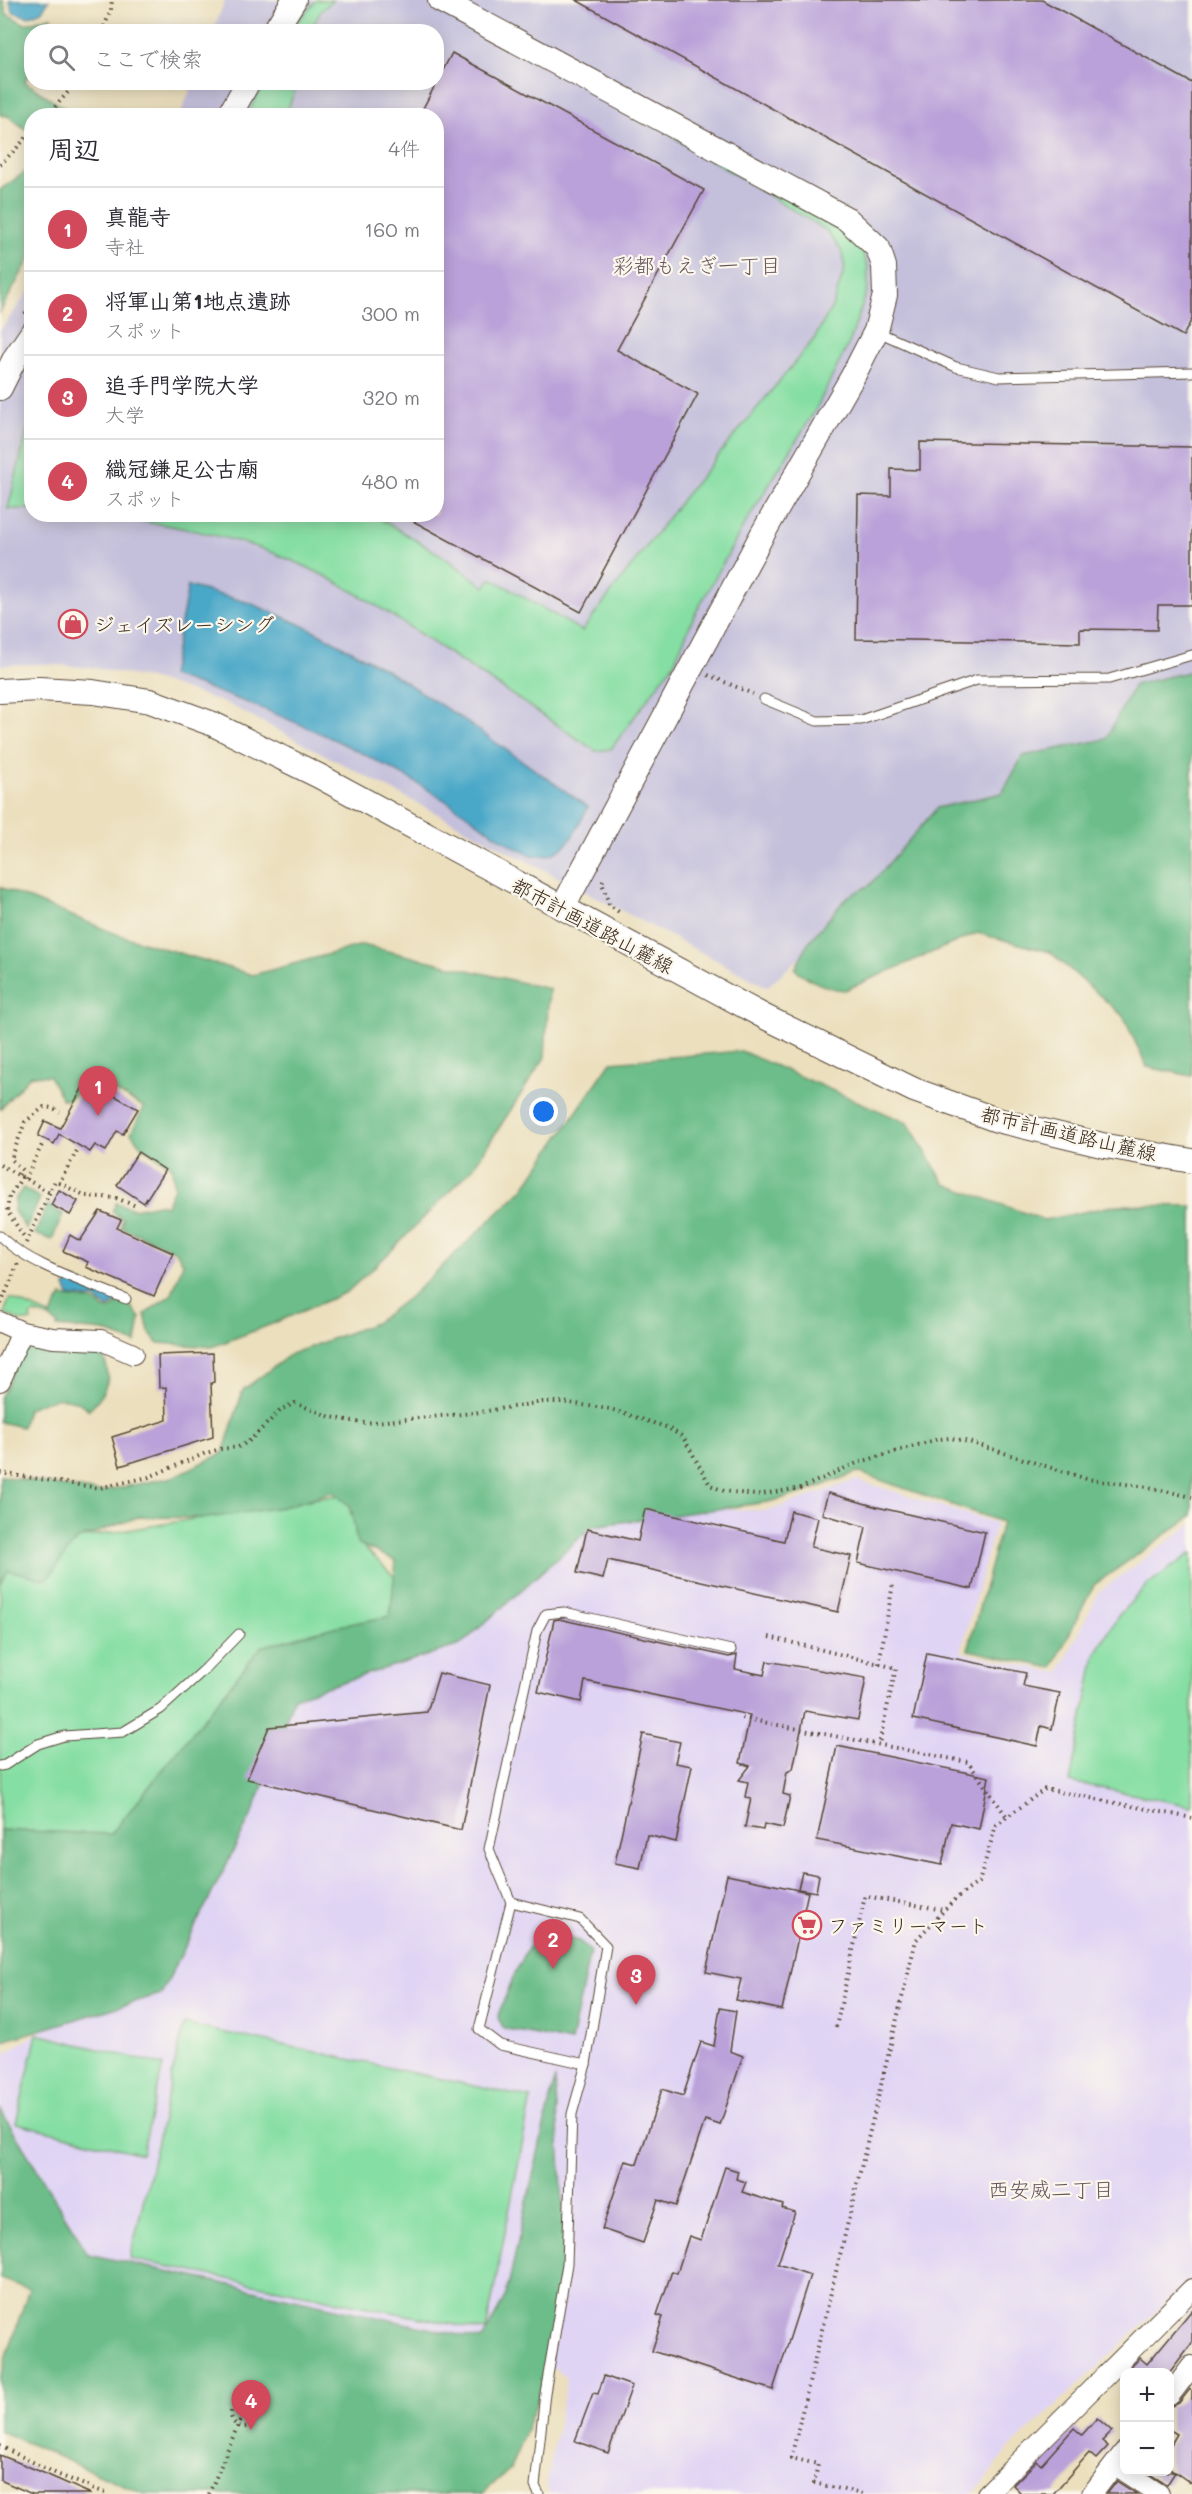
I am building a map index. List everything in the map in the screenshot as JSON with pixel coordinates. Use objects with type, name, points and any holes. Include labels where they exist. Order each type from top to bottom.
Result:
[{"type":"street","points":[[440,0],[847,219],[878,248],[884,266],[885,295],[876,331],[853,376],[762,535],[563,907]]},
{"type":"street","points":[[279,24],[292,1]]},
{"type":"street","points":[[233,108],[244,90]]},
{"type":"street","points":[[0,388],[24,345]]},
{"type":"street","name":"都市計画道路山麓線","points":[[0,691],[39,689],[93,692],[127,697],[150,701],[213,724],[265,748],[765,1017],[914,1090],[997,1120],[1106,1146],[1192,1161]]},
{"type":"street","points":[[0,1322],[22,1332],[53,1338],[101,1340],[133,1354]]},
{"type":"street","points":[[0,1381],[22,1332]]},
{"type":"street","points":[[987,2494],[1192,2289]]},
{"type":"street","points":[[1174,2390],[1190,2372]]},
{"type":"street","points":[[1092,2494],[1120,2467]]},
{"type":"street","points":[[1136,2476],[1159,2494]]},
{"type":"lane","points":[[876,331],[956,367],[999,377],[1192,372]]},
{"type":"lane","points":[[764,699],[817,721],[861,720],[977,680],[1109,679],[1192,655]]},
{"type":"lane","points":[[0,1236],[9,1245],[32,1259],[126,1299]]},
{"type":"lane","points":[[586,2064],[500,2045],[479,2029],[511,1902],[489,1849],[537,1631],[546,1614],[564,1612],[731,1650]]},
{"type":"lane","points":[[0,1766],[5,1766],[38,1744],[64,1736],[123,1732],[161,1709],[207,1668],[238,1634]]},
{"type":"lane","points":[[511,1902],[580,1919],[606,1946],[586,2064],[572,2114],[567,2264],[545,2393],[535,2486],[539,2494]]},
{"type":"path","points":[[105,24],[112,0]]},
{"type":"path","points":[[54,108],[70,90]]},
{"type":"path","points":[[0,165],[24,140]]},
{"type":"path","points":[[702,685],[712,665]]},
{"type":"path","points":[[707,675],[764,699]]},
{"type":"path","points":[[604,875],[602,883],[609,904],[623,916]]},
{"type":"path","points":[[22,1177],[22,1170],[11,1159],[27,1118],[44,1107],[60,1112]]},
{"type":"path","points":[[43,1143],[9,1197],[7,1211],[9,1216],[28,1238],[55,1181],[86,1196],[116,1198],[136,1206]]},
{"type":"path","points":[[58,1183],[79,1147]]},
{"type":"path","points":[[0,1165],[49,1192]]},
{"type":"path","points":[[0,1305],[19,1261]]},
{"type":"path","points":[[0,1473],[99,1488],[149,1477],[206,1453],[238,1447],[248,1442],[282,1409],[295,1403],[331,1417],[363,1423],[474,1413],[553,1402],[609,1409],[666,1427],[683,1437],[710,1485],[724,1491],[755,1495],[801,1488],[857,1463],[938,1439],[951,1438],[1009,1453],[1087,1479],[1192,1497]]},
{"type":"path","points":[[879,1664],[893,1584]]},
{"type":"path","points":[[770,1637],[896,1668],[879,1744]]},
{"type":"path","points":[[742,1718],[968,1762],[1007,1817]]},
{"type":"path","points":[[862,2494],[814,2483],[818,2464],[791,2458],[916,1940],[955,1899],[979,1882],[996,1825],[1046,1789],[1192,1818]]},
{"type":"path","points":[[836,2027],[866,1896],[944,1911]]},
{"type":"path","points":[[237,2401],[257,2408],[259,2414],[253,2426],[238,2425],[230,2414],[232,2406],[237,2401]]},
{"type":"path","points":[[209,2494],[241,2418]]},
{"type":"path","points":[[0,2446],[59,2475],[108,2494]]},
{"type":"shaded area","points":[[225,0],[1192,0],[1192,717],[903,864],[767,987],[228,704],[157,680],[95,668],[45,664],[0,665],[0,331],[24,298],[24,522],[444,522],[444,108],[183,108],[190,90],[444,90],[444,24],[216,24]]},
{"type":"shaded area","points":[[856,1480],[996,1523],[961,1652],[1059,1673],[1099,1592],[1192,1524],[1192,2278],[1011,2447],[973,2494],[549,2494],[547,2483],[567,2378],[550,2365],[114,2296],[0,2108],[0,2057],[162,1954],[283,1682],[595,1501],[768,1511]]},
{"type":"green space","points":[[0,0],[3,0],[7,14],[25,24],[24,90],[37,90],[64,108],[24,108],[24,128],[8,116],[0,115]]},
{"type":"green space","points":[[316,0],[333,0],[321,11],[314,24],[295,24]]},
{"type":"green space","points":[[51,17],[48,24],[25,24]]},
{"type":"green space","points":[[260,90],[295,90],[288,108],[251,108]]},
{"type":"green space","points":[[670,135],[844,225],[861,247],[868,267],[868,288],[850,341],[816,409],[743,527],[694,616],[674,663],[611,749],[596,751],[387,612],[328,577],[286,558],[240,542],[145,522],[386,522],[444,557],[485,587],[491,578],[582,631],[685,496],[814,339],[833,305],[845,268],[841,250],[826,230]]},
{"type":"green space","points":[[24,173],[24,269],[0,312],[0,190]]},
{"type":"green space","points":[[24,444],[24,509],[8,509]]},
{"type":"green space","points":[[1192,671],[1192,1076],[1147,1067],[1123,1016],[1050,952],[977,933],[845,990],[819,984],[795,969],[808,943],[847,897],[870,885],[937,808],[1002,793],[1023,756],[1106,739],[1134,685]]},
{"type":"green space","points":[[0,887],[119,935],[253,975],[362,945],[549,989],[545,1057],[473,1168],[347,1292],[212,1347],[158,1343],[149,1332],[145,1314],[172,1294],[183,1263],[176,1251],[121,1227],[123,1219],[112,1212],[116,1203],[134,1209],[158,1204],[166,1206],[174,1188],[172,1167],[141,1146],[131,1133],[144,1107],[85,1075],[73,1096],[68,1100],[62,1099],[49,1076],[31,1075],[0,1109]]},
{"type":"green space","points":[[741,1051],[908,1123],[945,1184],[1044,1220],[1117,1205],[1192,1206],[1192,1516],[1094,1585],[1052,1668],[968,1650],[1002,1522],[857,1472],[803,1493],[768,1502],[593,1526],[460,1645],[294,1697],[254,1810],[161,1994],[0,2042],[0,1830],[111,1834],[261,1647],[334,1627],[390,1616],[396,1561],[357,1543],[351,1507],[333,1492],[283,1507],[208,1518],[138,1517],[76,1540],[47,1580],[8,1570],[0,1585],[0,1476],[99,1492],[173,1477],[223,1453],[243,1390],[291,1354],[375,1323],[413,1294],[523,1189],[611,1062]]},
{"type":"green space","points":[[23,1188],[40,1198],[26,1229],[14,1211],[15,1199]]},
{"type":"green space","points":[[47,1205],[63,1214],[52,1240],[35,1234]]},
{"type":"green space","points":[[62,1296],[96,1302],[109,1310],[122,1301],[131,1306],[140,1318],[136,1343],[104,1331],[57,1327],[58,1324],[49,1318]]},
{"type":"green space","points":[[10,1298],[49,1315],[48,1317],[34,1313],[30,1317],[31,1321],[20,1321],[4,1313]]},
{"type":"green space","points":[[23,1343],[69,1350],[100,1350],[108,1375],[101,1396],[89,1410],[82,1404],[67,1399],[51,1400],[27,1409],[22,1427],[0,1422],[0,1396],[7,1385]]},
{"type":"green space","points":[[344,1494],[363,1546],[408,1590],[414,1640],[277,1664],[139,1880],[0,1859],[0,1536],[43,1544]]},
{"type":"green space","points":[[1192,1553],[1192,1806],[1070,1782],[1095,1655],[1118,1616],[1148,1584]]},
{"type":"green space","points":[[545,1933],[579,1941],[590,1951],[571,2042],[503,2028],[498,2015],[515,1973],[532,1941]]},
{"type":"green space","points":[[184,2024],[531,2098],[486,2331],[130,2259]]},
{"type":"green space","points":[[37,2034],[163,2065],[142,2154],[16,2123]]},
{"type":"green space","points":[[555,2078],[565,2235],[549,2371],[510,2469],[482,2494],[144,2494],[0,2431],[0,2378],[29,2289],[0,2279],[0,2109],[88,2254],[482,2340],[506,2295]]},
{"type":"water","points":[[9,0],[49,0],[42,11],[28,17],[13,12]]},
{"type":"water","points":[[188,586],[250,603],[309,628],[385,669],[458,716],[588,807],[575,833],[564,847],[556,852],[548,855],[530,855],[511,845],[429,790],[358,751],[285,718],[171,676]]},
{"type":"water","points":[[73,1279],[114,1297],[118,1301],[108,1308],[95,1299],[69,1296],[65,1287]]},
{"type":"building","points":[[576,0],[1042,0],[1192,83],[1192,319],[1183,336]]},
{"type":"building","points":[[452,53],[704,190],[617,350],[698,394],[581,612],[415,522],[444,522],[444,108],[423,108],[433,90],[444,90],[444,68]]},
{"type":"building","points":[[920,442],[1192,447],[1192,605],[1158,605],[1157,630],[1080,629],[1080,643],[856,639],[858,495],[891,496],[891,469],[920,470]]},
{"type":"building","points":[[87,1080],[138,1109],[123,1134],[117,1131],[106,1151],[95,1145],[90,1152],[59,1134],[54,1144],[38,1136],[45,1121],[60,1128]]},
{"type":"building","points":[[138,1152],[165,1170],[144,1203],[117,1185]]},
{"type":"building","points":[[59,1190],[78,1201],[70,1215],[51,1205]]},
{"type":"building","points":[[100,1211],[121,1220],[117,1228],[173,1253],[154,1296],[86,1267],[88,1262],[63,1251],[70,1235],[80,1241]]},
{"type":"building","points":[[213,1353],[214,1382],[211,1383],[213,1437],[120,1466],[112,1437],[167,1420],[166,1387],[159,1388],[158,1355]]},
{"type":"building","points":[[828,1493],[985,1532],[972,1589],[858,1563],[866,1527],[822,1514]]},
{"type":"building","points":[[645,1509],[784,1541],[791,1511],[818,1518],[811,1547],[851,1556],[838,1612],[608,1560],[603,1579],[577,1573],[587,1529],[638,1541]]},
{"type":"building","points":[[559,1619],[729,1657],[737,1655],[735,1669],[764,1675],[767,1661],[866,1678],[858,1720],[805,1711],[793,1769],[787,1772],[783,1794],[790,1796],[783,1828],[764,1824],[763,1830],[745,1827],[751,1798],[745,1797],[748,1782],[739,1780],[750,1766],[740,1763],[750,1715],[585,1681],[581,1702],[538,1692],[554,1620]]},
{"type":"building","points":[[927,1653],[1026,1673],[1023,1686],[1060,1693],[1052,1729],[1041,1726],[1037,1746],[913,1719]]},
{"type":"building","points":[[439,1673],[490,1685],[461,1830],[247,1779],[269,1727],[427,1712]]},
{"type":"building","points":[[643,1734],[680,1742],[675,1763],[692,1766],[676,1842],[647,1835],[640,1868],[615,1863]]},
{"type":"building","points":[[837,1746],[989,1777],[979,1829],[951,1823],[942,1865],[817,1840]]},
{"type":"building","points":[[802,1872],[819,1875],[816,1892],[798,1889]]},
{"type":"building","points":[[727,1875],[808,1892],[782,2010],[736,2000],[741,1979],[706,1972]]},
{"type":"building","points":[[720,2008],[736,2011],[730,2051],[743,2056],[720,2125],[705,2120],[676,2206],[658,2200],[643,2243],[602,2229],[625,2161],[637,2164],[662,2089],[683,2096],[701,2042],[714,2046]]},
{"type":"building","points":[[725,2167],[738,2171],[736,2179],[746,2182],[742,2192],[783,2205],[782,2208],[795,2212],[778,2264],[810,2275],[773,2390],[652,2351],[663,2317],[657,2315],[672,2271],[677,2273],[689,2236],[701,2240]]},
{"type":"building","points":[[1192,2310],[1192,2343],[1173,2368],[1130,2368],[1140,2358],[1147,2364]]},
{"type":"building","points":[[604,2376],[632,2386],[608,2453],[575,2441],[593,2393],[598,2394]]},
{"type":"building","points":[[1190,2389],[1192,2391],[1192,2484],[1175,2472],[1174,2474],[1174,2439],[1177,2434],[1174,2432],[1174,2405],[1179,2403]]},
{"type":"building","points":[[1097,2418],[1112,2431],[1102,2441],[1108,2446],[1096,2459],[1089,2453],[1053,2494],[1022,2494],[1013,2485],[1037,2461],[1041,2465],[1074,2428],[1082,2435]]},
{"type":"building","points":[[0,2455],[91,2494],[32,2494],[0,2480]]},
{"type":"building","points":[[1152,2476],[1173,2476],[1167,2485]]},
{"type":"building","points":[[1118,2482],[1137,2494],[1107,2494]]},
{"type":"place","name":"ジェイズレーシング","points":[[73,624]]},
{"type":"place","name":"真龍寺","points":[[98,1116]]},
{"type":"place","name":"ファミリーマート","points":[[807,1925]]},
{"type":"place","name":"将軍山第1地点遺跡","points":[[553,1969]]},
{"type":"place","name":"追手門学院大学","points":[[636,2005]]},
{"type":"place","name":"織冠鎌足公古廟","points":[[251,2430]]},
{"type":"district","name":"彩都もえぎ一丁目","points":[[697,264]]},
{"type":"district","name":"西安威二丁目","points":[[1051,2188]]}]
